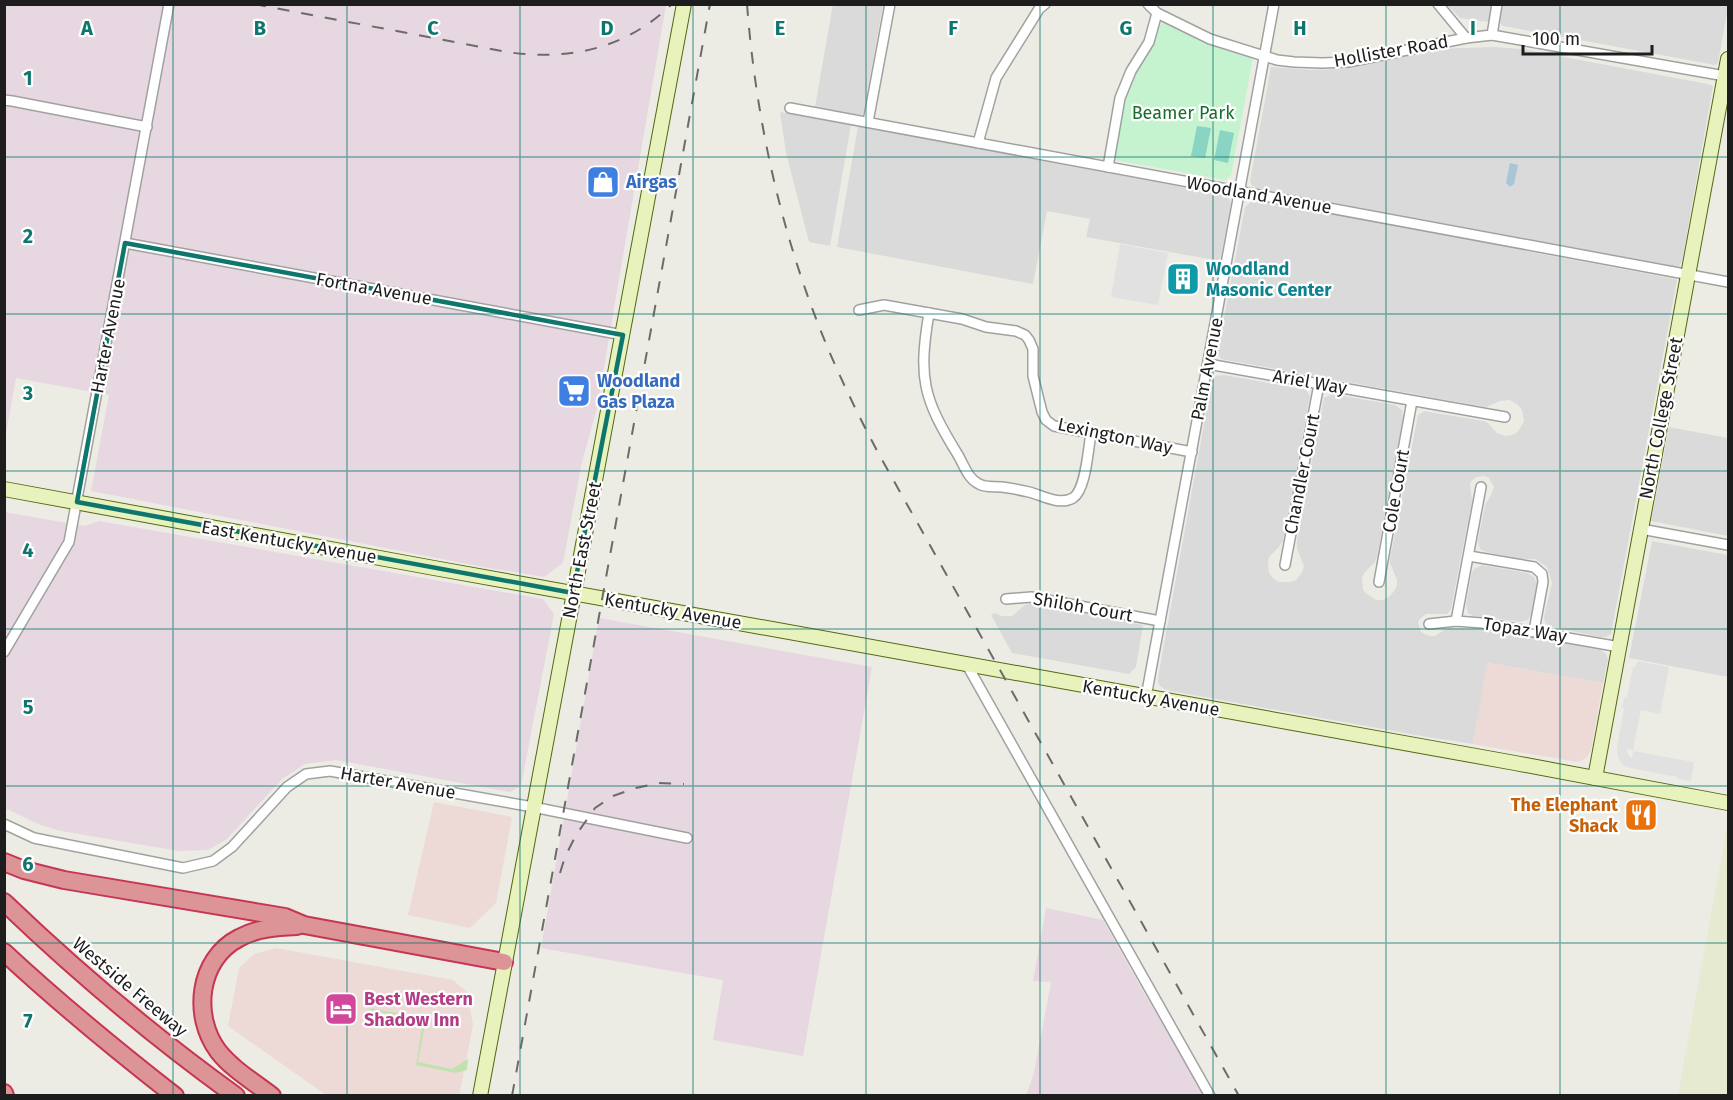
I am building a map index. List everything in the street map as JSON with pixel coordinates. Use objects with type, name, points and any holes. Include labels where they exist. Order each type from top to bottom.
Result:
[{"type":"highway","points":[[4,862],[24,870],[64,880],[285,917],[304,926]]},
{"type":"highway","name":"Westside Freeway","points":[[4,902],[77,970],[120,1006],[200,1070],[236,1095]]},
{"type":"highway","points":[[272,1095],[219,1052],[209,1037],[204,1022],[202,994],[208,975],[216,958],[236,939],[251,932],[269,928],[304,926],[504,962]]},
{"type":"highway","points":[[4,952],[61,1004],[175,1095]]},
{"type":"street","name":"Harter Avenue","points":[[4,652],[69,542],[169,4]]},
{"type":"street","name":"North East Street","points":[[480,1095],[684,4]]},
{"type":"street","points":[[868,122],[890,4]]},
{"type":"street","points":[[978,143],[996,78],[1039,9],[1045,4]]},
{"type":"street","name":"Hollister Road","points":[[1148,4],[1157,13],[1210,39],[1277,60],[1348,62],[1492,34],[1725,76]]},
{"type":"street","name":"Palm Avenue","points":[[1146,697],[1274,4]]},
{"type":"street","points":[[1438,4],[1466,38]]},
{"type":"street","points":[[1492,34],[1497,4]]},
{"type":"street","points":[[1108,167],[1124,85],[1149,42],[1157,13]]},
{"type":"street","name":"North College Street","points":[[1595,778],[1728,59]]},
{"type":"street","points":[[4,100],[147,127]]},
{"type":"street","name":"Woodland Avenue","points":[[790,108],[1728,282]]},
{"type":"street","name":"Fortna Avenue","points":[[125,243],[623,335]]},
{"type":"street","points":[[859,310],[884,304],[929,313],[923,365],[924,383],[929,401],[970,477],[979,484],[1035,493],[1053,500],[1063,501],[1073,498],[1079,493],[1084,482],[1091,434]]},
{"type":"street","name":"Lexington Way","points":[[929,313],[963,319],[986,327],[1016,331],[1025,335],[1033,349],[1033,376],[1042,411],[1046,420],[1054,426],[1191,452]]},
{"type":"street","name":"Ariel Way","points":[[1208,364],[1505,417]]},
{"type":"street","name":"Chandler Court","points":[[1285,565],[1318,384]]},
{"type":"street","name":"Cole Court","points":[[1379,582],[1412,401]]},
{"type":"street","points":[[1456,621],[1481,487]]},
{"type":"street","name":"East Kentucky Avenue","points":[[4,489],[573,593]]},
{"type":"street","points":[[1641,529],[1728,544]]},
{"type":"street","points":[[1469,556],[1534,567],[1542,574],[1543,582],[1534,631]]},
{"type":"street","name":"Kentucky Avenue","points":[[573,593],[1728,803]]},
{"type":"street","name":"Shiloh Court","points":[[1006,599],[1031,597],[1160,621]]},
{"type":"street","name":"Topaz Way","points":[[1429,624],[1456,621],[1491,624],[1620,647]]},
{"type":"street","points":[[967,665],[1210,1095]]},
{"type":"street","name":"Harter Avenue","points":[[4,824],[34,838],[183,868],[213,861],[232,847],[288,787],[306,774],[330,771],[533,807],[687,838]]},
{"type":"highlighted area","points":[[125,243],[623,335],[573,593],[77,502]]},
{"type":"shaded area","points":[[833,4],[883,5],[863,114],[860,115],[815,107]]},
{"type":"shaded area","points":[[1728,4],[1728,8],[1718,63],[1715,65],[1503,26],[1499,22],[1502,5]]},
{"type":"shaded area","points":[[5,5],[666,5],[597,408],[582,462],[563,563],[544,577],[91,491],[109,395],[16,378],[5,439]]},
{"type":"shaded area","points":[[1447,5],[1493,5],[1489,22],[1460,18]]},
{"type":"shaded area","points":[[1493,47],[1521,49],[1713,86],[1682,261],[1679,267],[1258,189],[1252,186],[1250,181],[1271,67],[1311,70],[1341,69],[1435,49]]},
{"type":"shaded area","points":[[780,112],[851,125],[830,246],[809,242],[786,153]]},
{"type":"shaded area","points":[[858,126],[1226,195],[1231,204],[1220,261],[1086,237],[1090,219],[1047,211],[1033,284],[837,247]]},
{"type":"shaded area","points":[[1197,126],[1211,128],[1205,158],[1191,156]]},
{"type":"shaded area","points":[[1220,130],[1234,133],[1228,163],[1214,160]]},
{"type":"shaded area","points":[[1510,163],[1518,165],[1514,184],[1510,187],[1506,183]]},
{"type":"shaded area","points":[[1253,200],[1677,280],[1611,634],[1600,637],[1548,626],[1544,617],[1552,583],[1547,567],[1535,559],[1519,559],[1480,549],[1478,541],[1485,505],[1494,487],[1489,478],[1484,476],[1476,477],[1470,483],[1472,501],[1451,609],[1447,614],[1426,614],[1418,622],[1421,632],[1430,636],[1435,636],[1449,628],[1487,630],[1601,650],[1606,654],[1608,660],[1603,683],[1488,663],[1473,744],[1171,691],[1159,685],[1159,672],[1212,380],[1216,376],[1224,375],[1302,389],[1306,390],[1310,396],[1283,541],[1269,557],[1268,562],[1269,573],[1279,582],[1296,580],[1304,566],[1297,549],[1297,539],[1324,398],[1332,394],[1395,405],[1402,410],[1403,417],[1377,557],[1362,578],[1363,590],[1376,600],[1389,597],[1397,585],[1390,559],[1418,415],[1424,411],[1484,421],[1497,433],[1506,436],[1515,434],[1524,421],[1522,410],[1510,400],[1500,401],[1486,407],[1221,359],[1218,349],[1245,207]]},
{"type":"shaded area","points":[[1120,244],[1168,253],[1158,305],[1111,297]]},
{"type":"shaded area","points":[[1669,427],[1728,438],[1728,536],[1651,521]]},
{"type":"shaded area","points":[[4,512],[84,526],[99,521],[543,599],[554,614],[521,786],[510,792],[336,760],[305,764],[282,779],[227,839],[208,850],[179,851],[61,831],[38,824],[5,808]]},
{"type":"shaded area","points":[[1652,541],[1728,555],[1728,677],[1629,658]]},
{"type":"shaded area","points":[[1482,565],[1527,573],[1534,577],[1537,584],[1528,620],[1519,622],[1473,616],[1468,613],[1466,605],[1472,572]]},
{"type":"shaded area","points":[[1031,603],[1143,625],[1136,667],[1129,674],[1012,653],[991,615],[995,613],[1001,616],[1012,616]]},
{"type":"shaded area","points":[[599,618],[872,667],[803,1056],[713,1040],[723,980],[541,948]]},
{"type":"shaded area","points":[[1637,661],[1669,667],[1660,714],[1641,710],[1633,750],[1627,749],[1628,755],[1632,758],[1633,751],[1694,762],[1691,781],[1630,768],[1624,766],[1618,757],[1617,747],[1624,708],[1622,708],[1624,698],[1627,698],[1633,667],[1636,667]]},
{"type":"shaded area","points":[[1487,663],[1603,683],[1588,756],[1577,762],[1473,744]]},
{"type":"shaded area","points":[[434,802],[512,817],[496,903],[470,928],[408,915]]},
{"type":"shaded area","points":[[1046,908],[1103,920],[1206,1095],[1026,1096],[1034,1073],[1051,982],[1033,981]]},
{"type":"shaded area","points":[[276,948],[453,980],[467,992],[473,1025],[459,1096],[326,1095],[228,1026],[239,968],[254,954]]},
{"type":"green space","name":"Beamer Park","points":[[1165,22],[1253,57],[1231,176],[1225,180],[1114,160],[1126,94],[1152,45],[1158,27]]},
{"type":"green space","points":[[1727,827],[1728,1095],[1678,1095]]},
{"type":"green space","points":[[370,1008],[426,1019],[418,1062],[452,1069],[468,1059],[467,1070],[456,1073],[416,1065],[423,1021],[370,1010]]},
{"type":"railway","points":[[254,4],[507,52],[552,55],[574,53],[616,41],[636,32],[672,4]]},
{"type":"railway","points":[[512,1096],[710,4]]},
{"type":"railway","points":[[747,4],[757,93],[774,181],[798,268],[835,365],[881,458],[1239,1096]]},
{"type":"railway","points":[[560,873],[576,835],[595,808],[613,796],[636,788],[659,783],[684,784]]},
{"type":"place","name":"Airgas","points":[[603,182]]},
{"type":"place","name":"Woodland Masonic Center","points":[[1183,279]]},
{"type":"place","name":"Woodland Gas Plaza","points":[[574,391]]},
{"type":"place","name":"The Elephant Shack","points":[[1641,815]]},
{"type":"place","name":"Best Western Shadow Inn","points":[[341,1009]]}]
